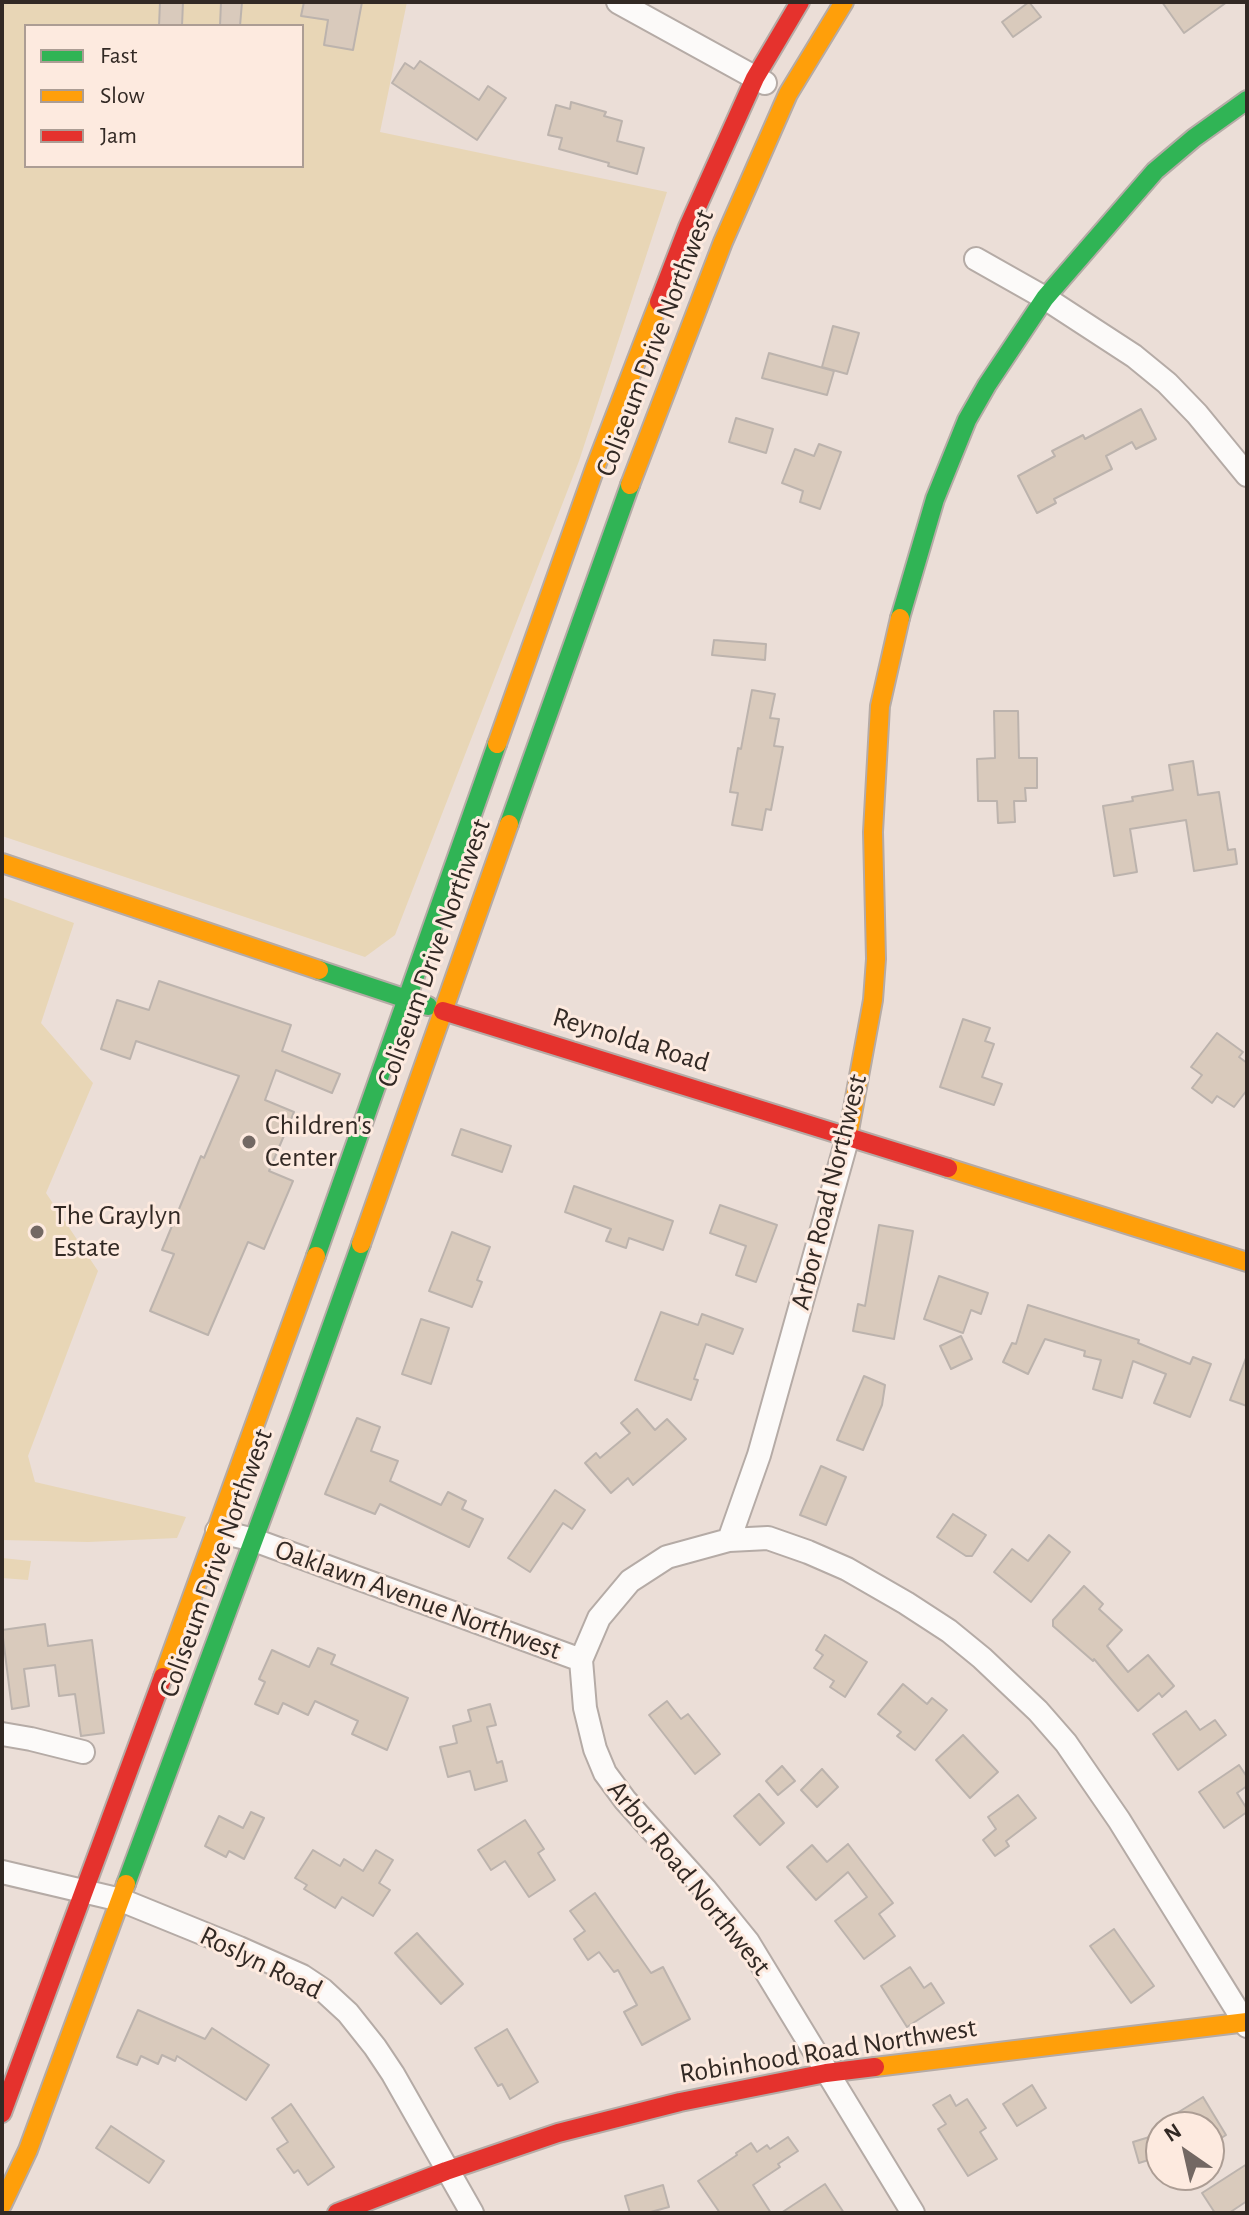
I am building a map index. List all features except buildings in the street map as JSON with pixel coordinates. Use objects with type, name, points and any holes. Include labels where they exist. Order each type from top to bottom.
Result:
[{"type":"main road","name":"Coliseum Drive Northwest","points":[[2,2113],[266,1398],[595,468],[688,227],[755,78],[800,2]]},
{"type":"main road","name":"Coliseum Drive Northwest","points":[[2,2205],[28,2150],[254,1540],[631,481],[723,242],[788,94],[844,2]]},
{"type":"main road","name":"Arbor Road Northwest","points":[[848,1136],[873,1000],[876,959],[873,832],[880,706],[896,632],[935,499],[967,420],[1045,298],[1155,171],[1247,100]]},
{"type":"main road","name":"Reynolda Road","points":[[2,863],[443,1011],[1247,1262]]},
{"type":"main road","name":"Robinhood Road Northwest","points":[[337,2213],[446,2171],[573,2129],[680,2102],[826,2073],[1246,2023]]},
{"type":"street","points":[[618,2],[788,94]]},
{"type":"street","points":[[976,259],[1045,298],[1134,356],[1167,383],[1197,414],[1247,475]]},
{"type":"street","name":"Arbor Road Northwest","points":[[848,1136],[759,1455],[729,1540],[667,1557],[630,1581],[599,1618],[581,1660],[585,1708],[595,1749],[605,1773],[748,1942],[913,2213]]},
{"type":"street","name":"Oaklawn Avenue Northwest","points":[[217,1531],[254,1540],[581,1660]]},
{"type":"street","points":[[729,1540],[768,1538],[847,1569],[949,1631],[982,1658],[1038,1711],[1066,1743],[1119,1820],[1246,2023]]},
{"type":"street","points":[[2,1734],[83,1752]]},
{"type":"street","name":"Roslyn Road","points":[[2,1872],[121,1900],[302,1976],[323,1990],[348,2013],[375,2047],[472,2213]]},
{"type":"shaded area","points":[[2,2],[407,2],[380,132],[667,192],[579,461],[395,935],[365,957],[2,836]]},
{"type":"shaded area","name":"The Graylyn Estate","points":[[2,897],[74,923],[41,1023],[93,1083],[46,1193],[98,1271],[28,1456],[35,1482],[186,1517],[177,1538],[88,1542],[2,1540]]},
{"type":"shaded area","points":[[2,1558],[31,1561],[28,1580],[2,1578]]},
{"type":"traffic: fast","points":[[900,618],[935,499],[967,420],[1045,298],[1155,171],[1247,100]]},
{"type":"traffic: fast","points":[[509,824],[630,485]]},
{"type":"traffic: fast","points":[[316,1256],[497,744]]},
{"type":"traffic: fast","points":[[319,970],[428,1006]]},
{"type":"traffic: fast","points":[[126,1884],[361,1244]]},
{"type":"traffic: slow","points":[[630,485],[723,242],[788,94],[844,2]]},
{"type":"traffic: slow","points":[[497,744],[595,468],[659,302]]},
{"type":"traffic: slow","points":[[848,1136],[873,1000],[876,959],[873,832],[880,706],[900,618]]},
{"type":"traffic: slow","points":[[361,1244],[509,824]]},
{"type":"traffic: slow","points":[[2,863],[319,970]]},
{"type":"traffic: slow","points":[[948,1168],[1247,1262]]},
{"type":"traffic: slow","points":[[163,1677],[316,1256]]},
{"type":"traffic: slow","points":[[2,2205],[28,2150],[126,1884]]},
{"type":"traffic: slow","points":[[875,2067],[1247,2022]]},
{"type":"traffic: jam","points":[[659,302],[688,227],[755,78],[800,2]]},
{"type":"traffic: jam","points":[[443,1011],[948,1168]]},
{"type":"traffic: jam","points":[[2,2113],[163,1677]]},
{"type":"traffic: jam","points":[[337,2213],[558,2133],[680,2102],[826,2073],[875,2067]]},
{"type":"place","name":"Children's Center","points":[[249,1142]]},
{"type":"place","name":"The Graylyn Estate","points":[[37,1232]]}]
